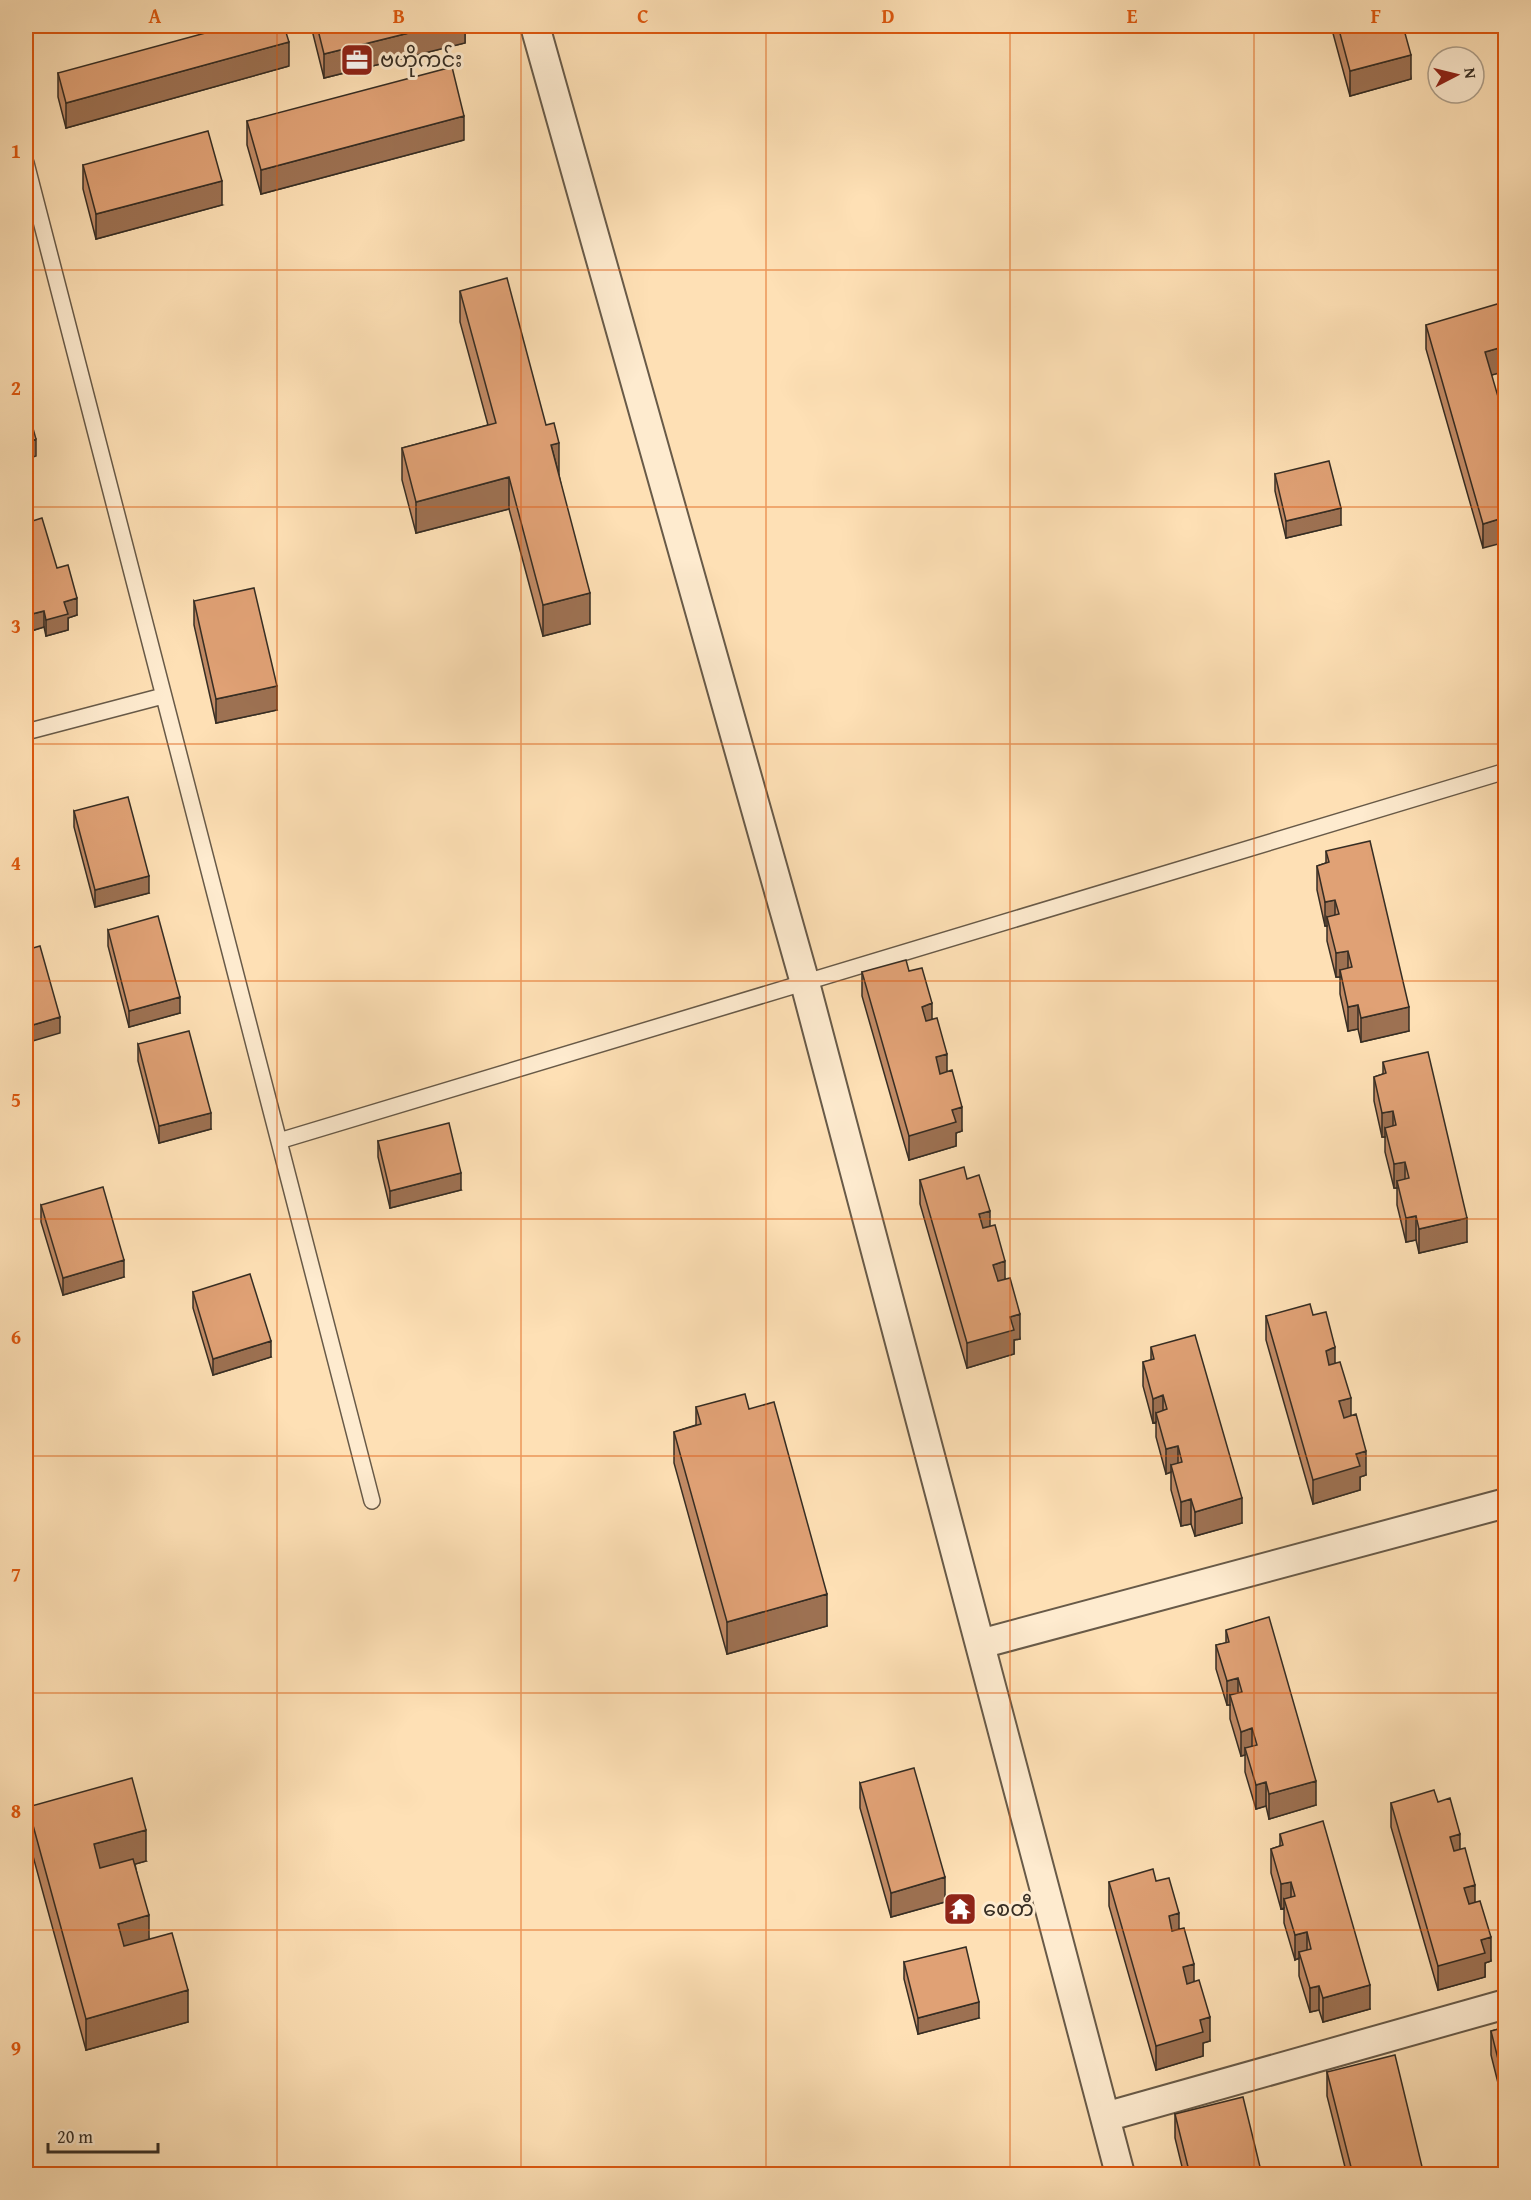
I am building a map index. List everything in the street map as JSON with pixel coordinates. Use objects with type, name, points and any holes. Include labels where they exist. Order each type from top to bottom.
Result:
[{"type":"street","points":[[535,26],[805,983],[1120,2175]]},
{"type":"street","points":[[980,1644],[1506,1503]]},
{"type":"street","points":[[1105,2117],[1506,2004]]},
{"type":"lane","points":[[26,163],[372,1501]]},
{"type":"lane","points":[[26,732],[164,696]]},
{"type":"lane","points":[[279,1141],[1506,771]]},
{"type":"building","points":[[231,26],[284,26],[289,42],[66,103],[58,73]]},
{"type":"building","points":[[317,26],[437,26],[324,54]]},
{"type":"building","points":[[1338,26],[1403,26],[1411,55],[1350,71]]},
{"type":"building","points":[[1506,65],[1506,91],[1499,67]]},
{"type":"building","points":[[452,67],[464,116],[261,170],[247,121]]},
{"type":"building","points":[[208,131],[222,181],[96,214],[83,165]]},
{"type":"building","points":[[507,278],[546,425],[554,423],[559,443],[551,445],[590,593],[543,605],[509,477],[416,502],[402,448],[496,423],[460,291]]},
{"type":"building","points":[[1504,302],[1506,346],[1485,352],[1506,424],[1506,517],[1483,524],[1426,325]]},
{"type":"building","points":[[26,407],[36,439],[26,443]]},
{"type":"building","points":[[1329,461],[1341,508],[1286,521],[1275,474]]},
{"type":"building","points":[[42,518],[57,568],[68,565],[77,598],[64,602],[68,614],[46,620],[44,611],[28,615],[26,606],[26,523]]},
{"type":"building","points":[[254,588],[277,686],[216,699],[194,601]]},
{"type":"building","points":[[128,797],[149,876],[95,890],[74,811]]},
{"type":"building","points":[[1370,841],[1409,1007],[1361,1018],[1358,1005],[1348,1007],[1340,970],[1352,967],[1348,951],[1336,953],[1327,917],[1339,914],[1335,900],[1325,902],[1317,866],[1329,862],[1326,851]]},
{"type":"building","points":[[158,916],[180,997],[129,1011],[108,930]]},
{"type":"building","points":[[40,946],[60,1017],[26,1027],[26,950]]},
{"type":"building","points":[[906,960],[909,971],[922,968],[932,1003],[922,1007],[926,1021],[937,1018],[947,1054],[936,1057],[940,1074],[952,1070],[962,1107],[952,1110],[956,1122],[909,1136],[862,972]]},
{"type":"building","points":[[189,1031],[211,1113],[159,1126],[138,1044]]},
{"type":"building","points":[[1506,1031],[1506,1058],[1499,1032]]},
{"type":"building","points":[[1428,1052],[1467,1218],[1419,1229],[1416,1216],[1406,1218],[1397,1181],[1409,1178],[1405,1162],[1394,1164],[1385,1128],[1396,1125],[1393,1111],[1382,1113],[1374,1077],[1386,1073],[1383,1062]]},
{"type":"building","points":[[449,1123],[461,1173],[390,1191],[378,1141]]},
{"type":"building","points":[[964,1167],[967,1179],[979,1175],[990,1211],[979,1214],[983,1228],[995,1225],[1005,1261],[993,1265],[998,1281],[1010,1278],[1020,1314],[1010,1317],[1014,1330],[967,1343],[920,1180]]},
{"type":"building","points":[[103,1187],[124,1260],[63,1278],[41,1205]]},
{"type":"building","points":[[250,1274],[271,1341],[213,1359],[193,1292]]},
{"type":"building","points":[[1310,1304],[1313,1315],[1326,1312],[1335,1347],[1326,1351],[1329,1365],[1340,1362],[1351,1398],[1339,1401],[1344,1418],[1356,1414],[1366,1451],[1356,1454],[1360,1466],[1313,1480],[1266,1316]]},
{"type":"building","points":[[1195,1335],[1242,1498],[1195,1512],[1191,1499],[1181,1502],[1171,1465],[1182,1462],[1178,1446],[1166,1449],[1156,1413],[1167,1409],[1163,1395],[1153,1399],[1143,1362],[1154,1359],[1151,1347]]},
{"type":"building","points":[[745,1394],[749,1409],[774,1402],[827,1594],[727,1622],[674,1432],[701,1424],[696,1407]]},
{"type":"building","points":[[1269,1617],[1316,1781],[1269,1794],[1266,1782],[1256,1785],[1245,1748],[1257,1745],[1252,1728],[1241,1732],[1230,1695],[1242,1692],[1238,1678],[1227,1681],[1216,1645],[1229,1642],[1226,1630]]},
{"type":"building","points":[[914,1768],[945,1877],[891,1893],[860,1783]]},
{"type":"building","points":[[132,1778],[146,1830],[94,1844],[100,1868],[133,1859],[149,1915],[118,1924],[124,1946],[172,1933],[188,1990],[86,2019],[28,1807]]},
{"type":"building","points":[[1434,1790],[1438,1802],[1450,1798],[1460,1834],[1450,1837],[1454,1851],[1465,1848],[1475,1885],[1464,1888],[1469,1904],[1480,1901],[1491,1937],[1481,1940],[1485,1953],[1438,1966],[1391,1803]]},
{"type":"building","points":[[1323,1821],[1370,1985],[1323,1998],[1319,1986],[1310,1988],[1299,1952],[1311,1949],[1307,1932],[1295,1935],[1284,1899],[1295,1896],[1291,1882],[1281,1884],[1271,1849],[1283,1845],[1280,1834]]},
{"type":"building","points":[[1153,1869],[1156,1881],[1169,1878],[1179,1913],[1169,1916],[1172,1931],[1184,1928],[1194,1964],[1183,1967],[1187,1984],[1199,1980],[1210,2017],[1200,2020],[1203,2032],[1156,2046],[1109,1882]]},
{"type":"building","points":[[966,1947],[979,2002],[918,2018],[904,1962]]},
{"type":"building","points":[[1506,2027],[1506,2091],[1491,2031]]},
{"type":"building","points":[[1395,2055],[1424,2175],[1353,2175],[1327,2072]]},
{"type":"building","points":[[1243,2097],[1262,2175],[1190,2175],[1175,2114]]},
{"type":"place","name":"ဗဟိုကင်း","points":[[357,60]]},
{"type":"place","name":"စေတီ","points":[[960,1909]]}]
